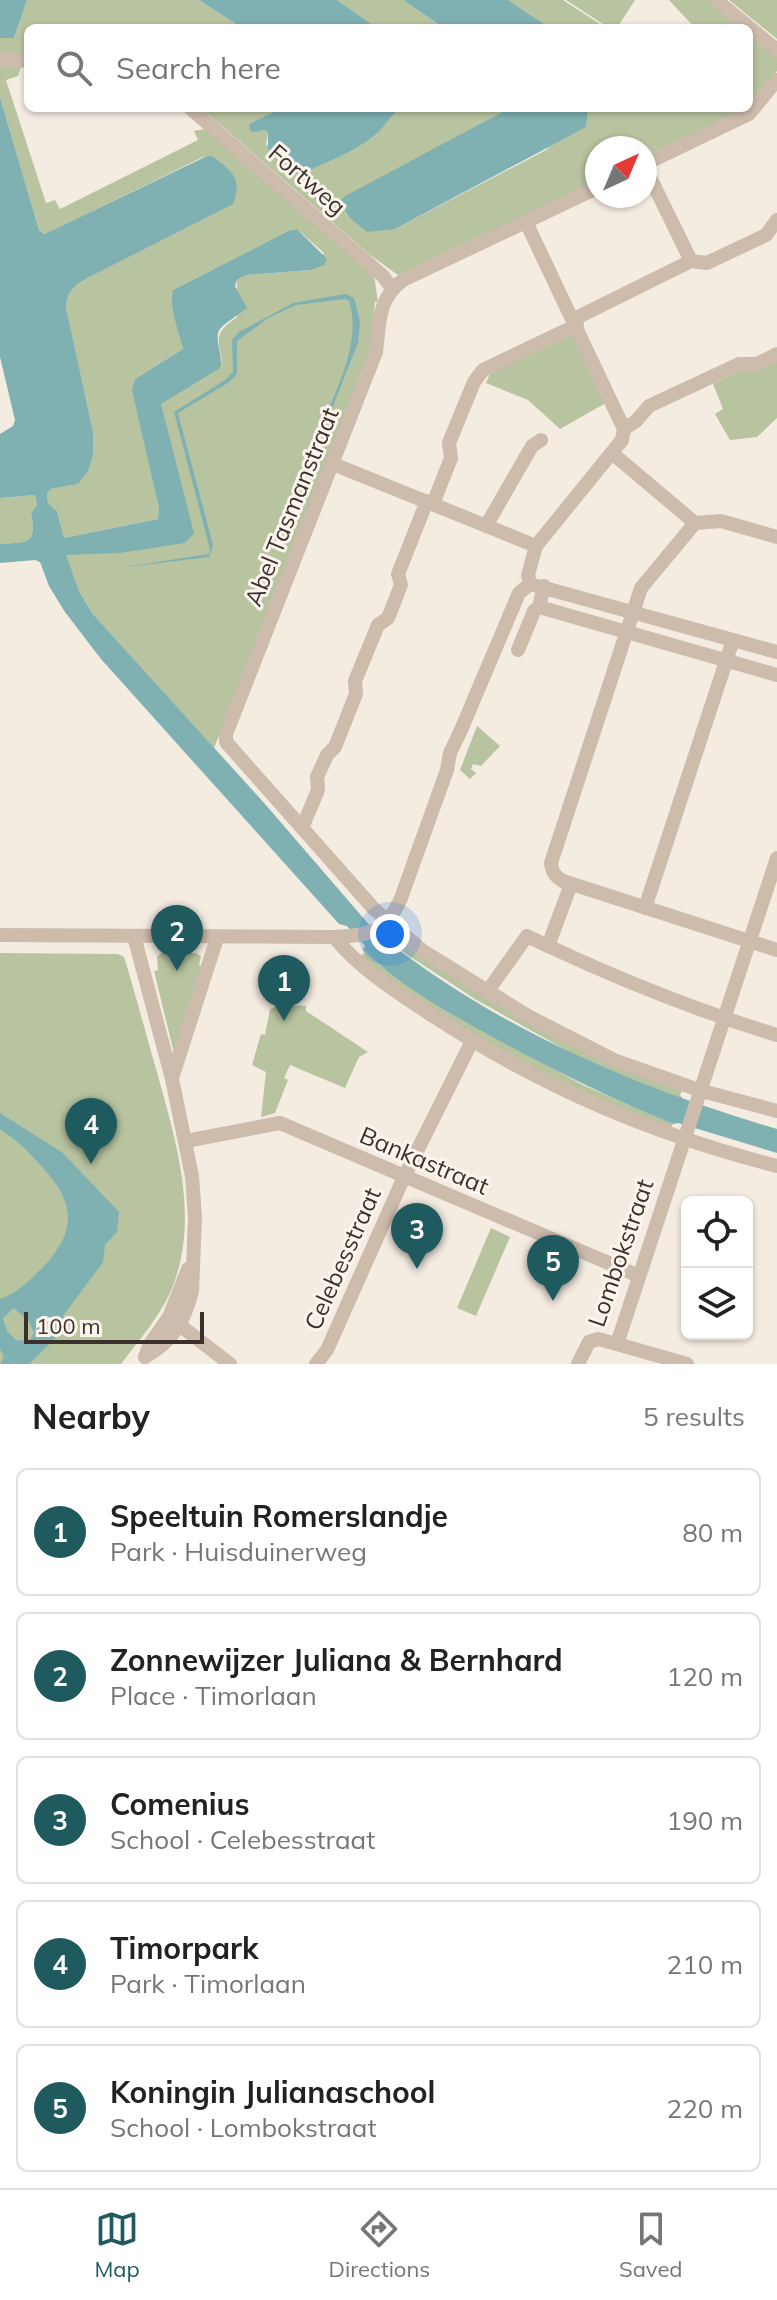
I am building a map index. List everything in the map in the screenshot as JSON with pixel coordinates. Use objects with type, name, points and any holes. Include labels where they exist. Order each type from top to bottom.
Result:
[{"type":"street","points":[[716,0],[745,24]]},
{"type":"street","points":[[753,30],[777,50]]},
{"type":"street","points":[[0,59],[24,61]]},
{"type":"street","points":[[753,109],[777,80]]},
{"type":"street","name":"Fortweg","points":[[195,112],[383,276],[392,288]]},
{"type":"street","points":[[657,160],[751,112]]},
{"type":"street","points":[[657,191],[691,261]]},
{"type":"street","points":[[392,288],[585,194]]},
{"type":"street","points":[[777,220],[766,235],[707,263],[691,261],[483,370],[474,382],[449,443],[451,458],[398,574],[401,585],[388,618],[378,625],[355,681],[356,694],[335,747],[327,755],[317,777],[318,790],[302,828],[383,926],[487,992],[570,1039],[700,1096],[777,1111]]},
{"type":"street","points":[[526,222],[624,429],[622,440],[536,546],[528,575],[537,585],[777,652]]},
{"type":"street","name":"Abel Tasmanstraat","points":[[302,828],[226,742],[226,734],[376,352],[382,307],[392,288]]},
{"type":"street","points":[[624,429],[649,406],[739,364],[757,364],[777,354]]},
{"type":"street","points":[[486,526],[532,446],[541,440]]},
{"type":"street","points":[[612,453],[695,523],[721,521],[777,537]]},
{"type":"street","points":[[333,464],[536,546]]},
{"type":"street","points":[[695,523],[641,588],[551,863],[557,878],[571,884],[777,950]]},
{"type":"street","points":[[537,585],[539,607]]},
{"type":"street","points":[[0,935],[341,937],[383,926],[401,898],[447,770],[450,753],[519,593],[537,585]]},
{"type":"street","points":[[539,607],[777,675]]},
{"type":"street","points":[[518,650],[534,611],[539,607]]},
{"type":"street","points":[[645,908],[733,640]]},
{"type":"street","name":"Lombokstraat","points":[[578,1364],[589,1342],[598,1339],[617,1344],[777,858]]},
{"type":"street","points":[[548,946],[571,884]]},
{"type":"street","points":[[134,936],[172,1079],[195,1200],[192,1291],[157,1350],[142,1360]]},
{"type":"street","points":[[487,992],[527,936],[625,982],[777,1035]]},
{"type":"street","points":[[341,937],[351,958],[382,982],[472,1041],[572,1095],[777,1166]]},
{"type":"street","points":[[172,1079],[217,938]]},
{"type":"street","name":"Celebesstraat","points":[[316,1364],[327,1350],[404,1177],[472,1041]]},
{"type":"street","name":"Bankastraat","points":[[186,1141],[280,1123],[639,1276]]},
{"type":"street","points":[[175,1321],[230,1364]]},
{"type":"street","points":[[617,1344],[687,1364]]},
{"type":"green space","points":[[27,0],[199,0],[236,24],[24,24],[24,58],[0,56],[0,38],[14,38]]},
{"type":"green space","points":[[337,0],[403,0],[438,24],[371,24]]},
{"type":"green space","points":[[508,0],[563,0],[600,24],[544,24]]},
{"type":"green space","points":[[566,0],[635,0],[620,24],[603,24]]},
{"type":"green space","points":[[669,0],[709,0],[739,24],[691,24]]},
{"type":"green space","points":[[729,0],[777,0],[777,39]]},
{"type":"green space","points":[[753,35],[777,55],[777,71],[753,101]]},
{"type":"green space","points":[[0,65],[21,67],[18,76],[6,80],[46,203],[55,200],[60,209],[198,140],[194,131],[205,129],[374,275],[378,302],[375,302],[373,342],[320,486],[214,748],[92,613],[79,591],[65,555],[184,543],[161,404],[222,361],[219,335],[237,317],[237,280],[246,275],[311,270],[324,253],[297,229],[290,230],[173,290],[183,349],[135,379],[159,508],[158,519],[64,538],[57,511],[48,503],[47,494],[51,489],[78,484],[93,433],[66,307],[68,296],[205,156],[46,234],[39,230],[0,97]]},
{"type":"green space","points":[[206,112],[274,112],[250,124],[258,131],[268,133],[266,145],[357,147],[377,134],[395,112],[503,112],[340,201],[350,218],[395,229],[546,150],[584,112],[738,112],[657,153],[657,136],[585,136],[585,188],[398,275],[370,255]]},
{"type":"green space","points":[[576,328],[611,400],[560,429],[528,400],[486,383],[492,369]]},
{"type":"green space","points":[[777,353],[777,418],[757,437],[730,440],[715,414],[723,409],[713,384]]},
{"type":"green space","points":[[35,495],[37,505],[31,513],[31,536],[24,542],[0,544],[0,498]]},
{"type":"green space","points":[[477,726],[500,746],[481,766],[473,764],[471,769],[476,773],[470,779],[460,770]]},
{"type":"green space","points":[[398,939],[682,1091],[680,1095],[685,1101],[580,1058],[475,999],[384,942],[394,943]]},
{"type":"green space","points":[[365,946],[365,951],[381,966],[456,1016],[583,1085],[673,1124],[669,1130],[618,1111],[464,1032],[357,957],[365,953],[362,949]]},
{"type":"green space","points":[[0,953],[118,954],[124,957],[126,963],[172,1129],[185,1211],[184,1239],[170,1293],[154,1321],[121,1364],[0,1364]]},
{"type":"green space","points":[[161,953],[196,953],[201,956],[199,965],[204,967],[175,1057],[154,971],[158,970],[157,957]]},
{"type":"green space","points":[[281,1005],[306,1006],[306,1011],[368,1052],[359,1057],[345,1088],[290,1065],[284,1078],[288,1080],[275,1113],[261,1117],[266,1072],[252,1065],[261,1034],[265,1035],[270,1009]]},
{"type":"green space","points":[[491,1228],[510,1237],[476,1316],[457,1308]]},
{"type":"water","points":[[0,0],[27,0],[14,38],[0,38]]},
{"type":"water","points":[[199,0],[337,0],[371,24],[236,24]]},
{"type":"water","points":[[403,0],[508,0],[544,24],[438,24]]},
{"type":"water","points":[[0,97],[39,230],[45,234],[205,157],[212,156],[230,171],[237,188],[233,204],[89,277],[68,296],[66,307],[93,432],[93,455],[88,471],[78,484],[51,489],[47,494],[48,503],[57,511],[64,538],[158,519],[159,508],[132,390],[135,379],[183,349],[173,312],[173,290],[290,230],[297,229],[327,259],[324,265],[311,270],[246,275],[237,280],[235,286],[247,308],[218,333],[220,368],[161,404],[194,533],[185,543],[120,553],[66,555],[79,591],[92,613],[265,804],[384,942],[480,1004],[575,1054],[675,1096],[777,1129],[777,1153],[673,1124],[604,1093],[474,1027],[393,976],[365,951],[365,946],[347,926],[339,924],[101,659],[65,612],[49,586],[40,562],[0,563],[0,544],[24,542],[31,536],[31,513],[37,505],[35,495],[0,498],[0,434],[13,426],[15,420],[0,357]]},
{"type":"water","points":[[274,112],[396,112],[365,142],[299,175],[268,149],[268,133],[265,130],[253,132],[249,124]]},
{"type":"water","points":[[503,112],[588,112],[586,127],[395,229],[367,232],[350,218],[339,201]]},
{"type":"water","points":[[345,294],[354,298],[360,321],[358,343],[316,449],[312,447],[342,375],[352,336],[349,301],[345,299],[296,305],[268,318],[237,341],[237,374],[228,383],[178,413],[213,545],[209,557],[118,568],[209,554],[174,412],[233,372],[232,340],[239,332],[293,303]]},
{"type":"water","points":[[0,1113],[63,1153],[119,1212],[117,1232],[105,1245],[103,1262],[63,1316],[70,1324],[29,1364],[0,1364],[4,1357],[0,1349],[0,1299],[30,1280],[56,1252],[67,1227],[68,1215],[66,1203],[53,1179],[22,1146],[0,1129]],"holes":[[[14,1308],[29,1322],[34,1333],[29,1341],[16,1340],[7,1331],[3,1318]]]},
{"type":"place","name":"Zonnewijzer Juliana & Bernhard","points":[[177,971]]},
{"type":"place","name":"Speeltuin Romerslandje","points":[[284,1021]]},
{"type":"place","name":"Timorpark","points":[[91,1164]]},
{"type":"place","name":"Comenius","points":[[417,1269]]},
{"type":"place","name":"Koningin Julianaschool","points":[[553,1301]]}]
